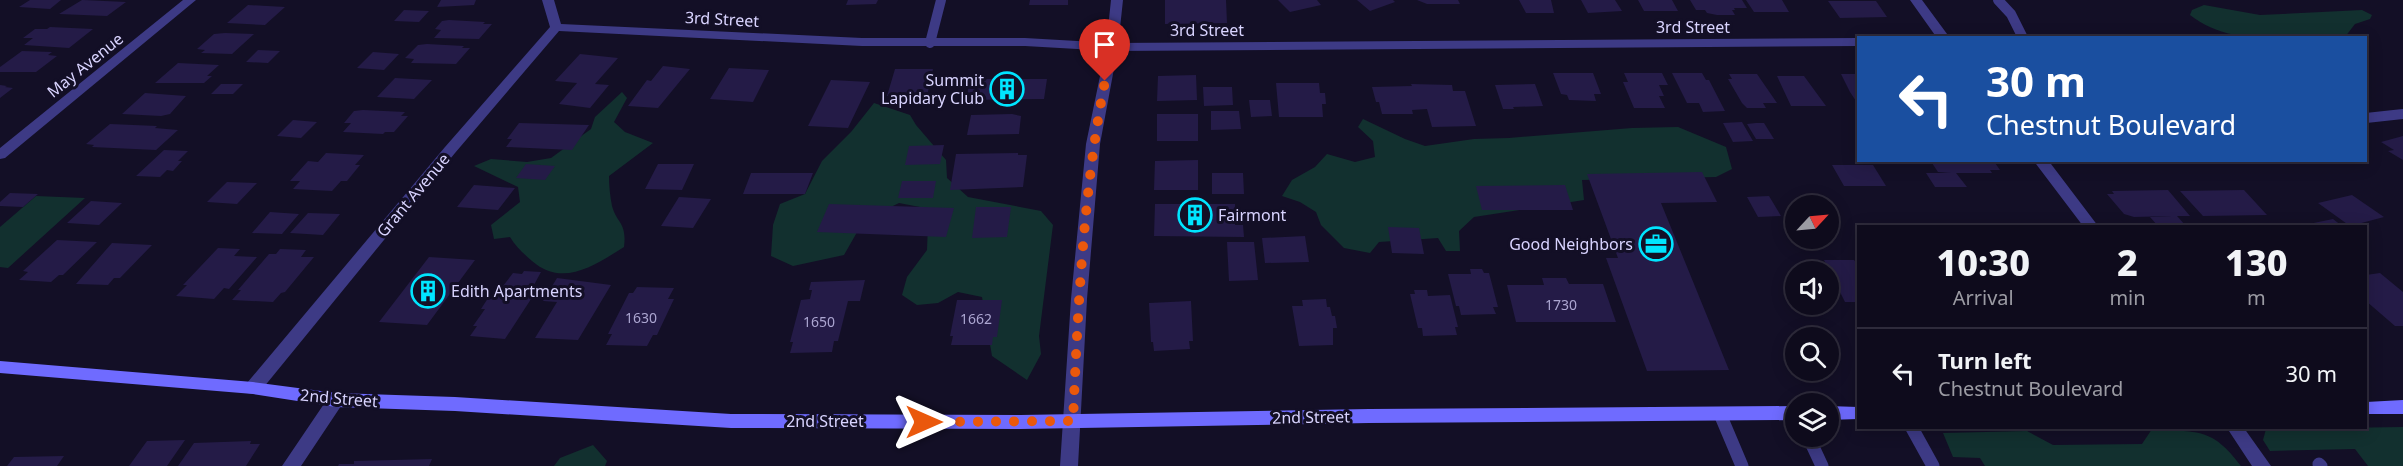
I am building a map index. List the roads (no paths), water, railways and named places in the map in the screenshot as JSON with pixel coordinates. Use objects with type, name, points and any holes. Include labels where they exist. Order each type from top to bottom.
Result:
[{"type":"main road","name":"2nd Street","points":[[0,367],[253,388],[336,400],[455,404],[731,421],[1073,421],[1785,413]]},
{"type":"main road","points":[[2367,408],[2403,407]]},
{"type":"main road","points":[[1839,413],[1857,413]]},
{"type":"street","name":"May Avenue","points":[[0,154],[190,0]]},
{"type":"street","points":[[548,0],[556,27]]},
{"type":"street","points":[[1069,466],[1079,299],[1092,149],[1112,47],[1117,0]]},
{"type":"street","points":[[1916,0],[1943,36]]},
{"type":"street","name":"3rd Street","points":[[556,27],[851,42],[1025,42],[1112,47],[1857,42]]},
{"type":"street","name":"Grant Avenue","points":[[253,388],[450,150],[556,27]]},
{"type":"street","points":[[2042,162],[2090,225]]},
{"type":"street","points":[[291,466],[336,400]]},
{"type":"street","points":[[2236,429],[2262,466]]},
{"type":"lane","points":[[930,43],[941,0]]},
{"type":"lane","points":[[1998,0],[2010,14],[2023,36]]},
{"type":"lane","points":[[2367,118],[2403,114]]},
{"type":"lane","points":[[1720,414],[1742,466]]},
{"type":"lane","points":[[1913,429],[1933,466]]},
{"type":"lane","points":[[1813,447],[1822,466]]},
{"type":"place","name":"Summit Lapidary Club","points":[[1007,89]]},
{"type":"place","name":"Fairmont","points":[[1195,215]]},
{"type":"place","name":"Good Neighbors","points":[[1656,244]]},
{"type":"place","name":"Edith Apartments","points":[[428,291]]}]
